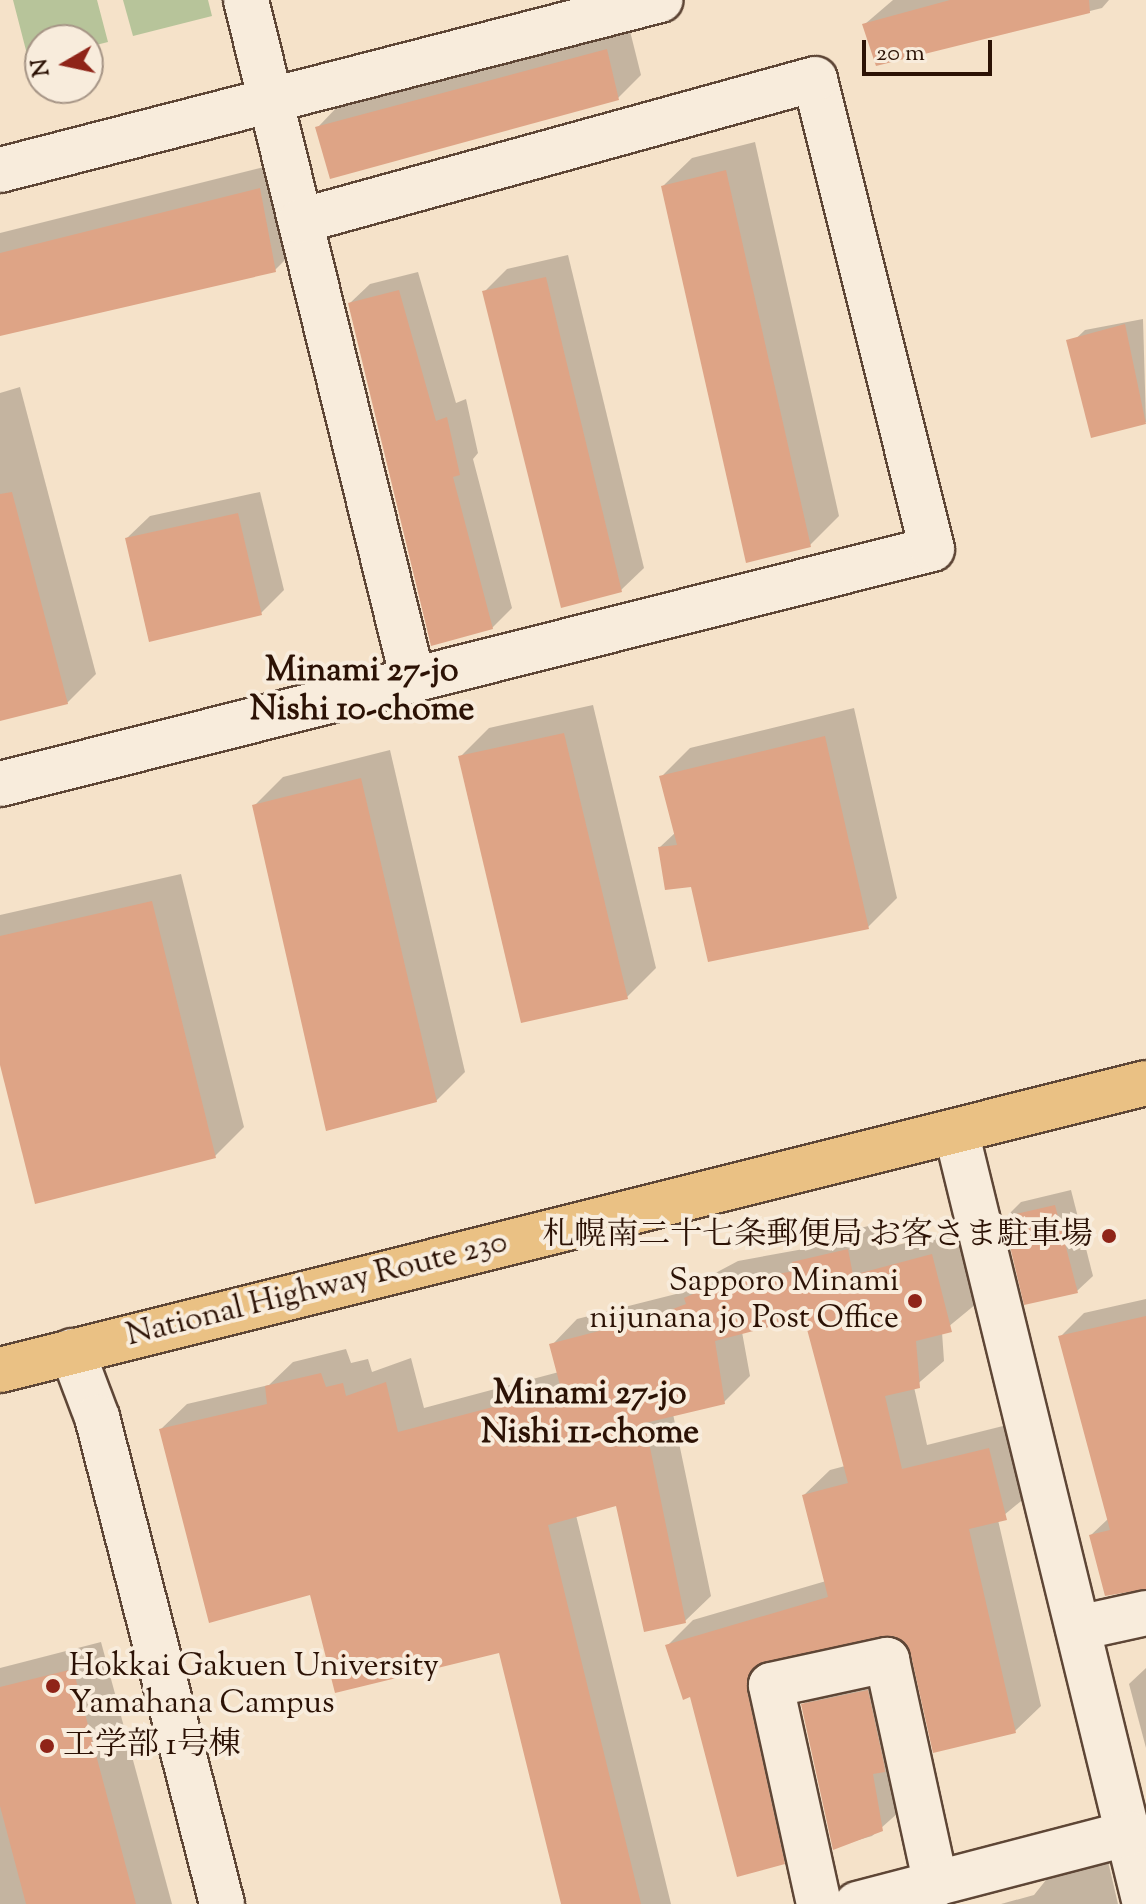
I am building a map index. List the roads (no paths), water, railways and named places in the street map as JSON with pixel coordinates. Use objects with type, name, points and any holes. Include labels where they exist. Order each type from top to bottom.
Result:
[{"type":"highway","name":"National Highway Route 230","points":[[0,1370],[1146,1083]]},
{"type":"street","points":[[246,0],[413,680]]},
{"type":"street","points":[[0,170],[660,0]]},
{"type":"street","points":[[0,784],[932,549],[815,79],[300,221]]},
{"type":"street","points":[[956,1131],[1145,1904]]},
{"type":"street","points":[[72,1351],[97,1417],[222,1904]]},
{"type":"street","points":[[1078,1628],[1146,1613]]},
{"type":"street","points":[[819,1904],[771,1685],[887,1660],[936,1885]]},
{"type":"street","points":[[857,1904],[1129,1833]]},
{"type":"place","name":"札幌南二十七条郵便局 お客さま駐車場","points":[[1109,1236]]},
{"type":"place","name":"Sapporo Minami nijunana jo Post Office","points":[[915,1301]]},
{"type":"place","name":"Hokkai Gakuen University Yamahana Campus","points":[[53,1686]]},
{"type":"place","name":"工学部 1号棟","points":[[47,1746]]},
{"type":"district","name":"Minami 27-jo Nishi 10-chome","points":[[362,690]]},
{"type":"district","name":"Minami 27-jo Nishi 11-chome","points":[[590,1414]]}]
